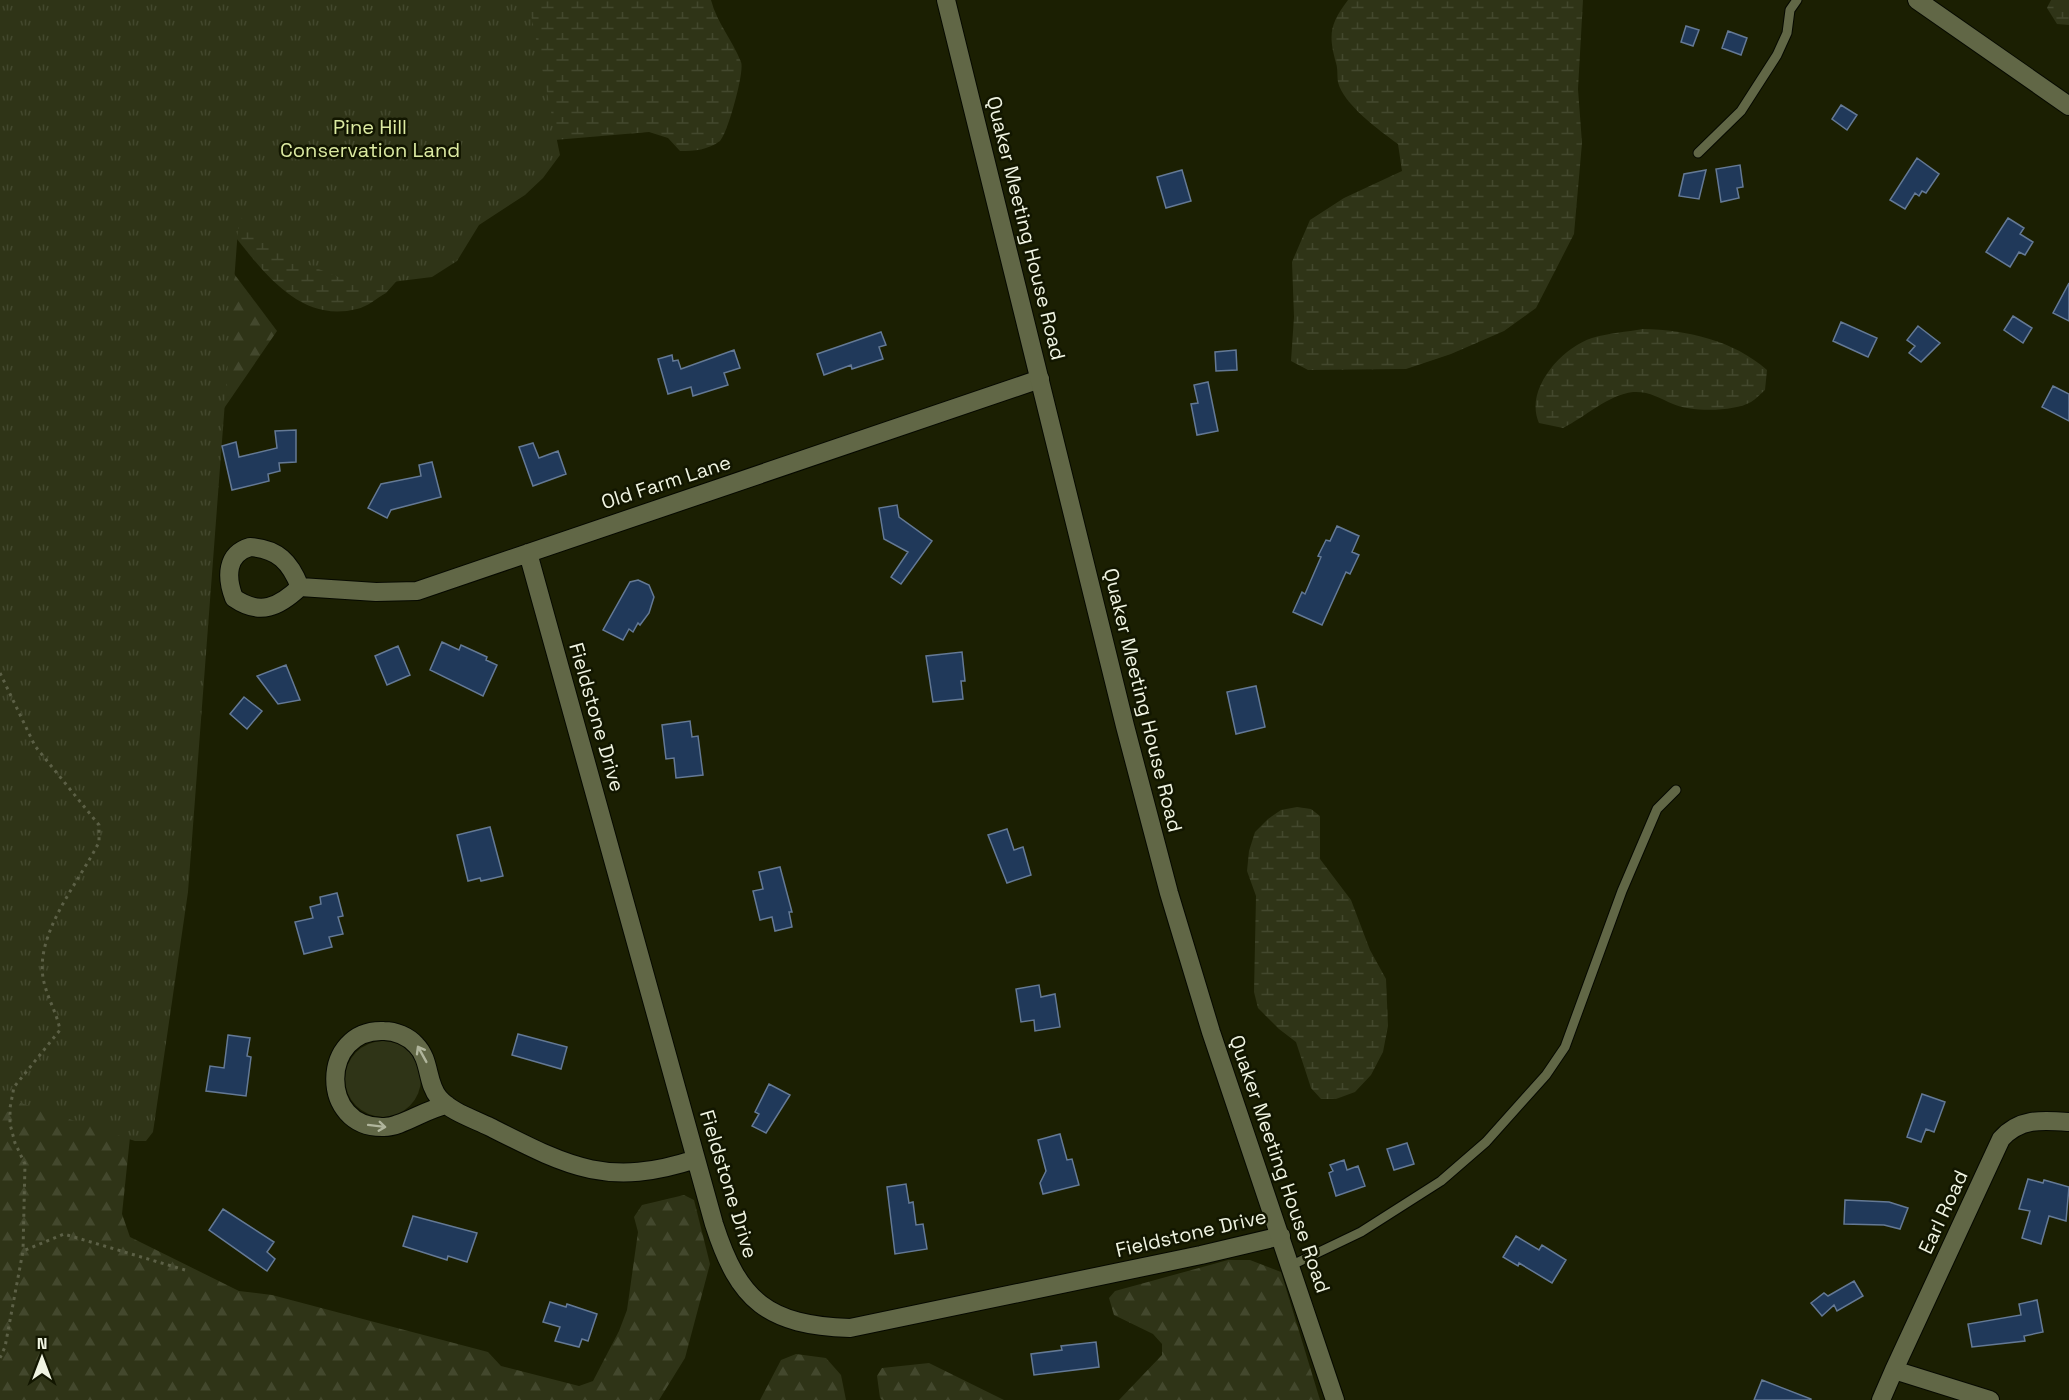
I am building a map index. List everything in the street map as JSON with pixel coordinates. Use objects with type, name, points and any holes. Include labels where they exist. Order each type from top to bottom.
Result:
[{"type":"street","name":"Quaker Meeting House Road","points":[[946,0],[1125,726],[1169,893],[1211,1032],[1335,1400]]},
{"type":"street","points":[[1917,0],[2069,106]]},
{"type":"street","name":"Old Farm Lane","points":[[300,587],[376,592],[417,591],[1040,379]]},
{"type":"street","name":"Fieldstone Drive","points":[[528,553],[726,1262],[741,1286],[764,1307],[789,1319],[818,1327],[852,1328],[1201,1255],[1281,1236]]},
{"type":"street","points":[[447,1105],[435,1107],[392,1126],[383,1127],[362,1123],[348,1113],[335,1089],[339,1059],[350,1043],[362,1034],[393,1032],[416,1044],[427,1061],[432,1087],[447,1105],[515,1140],[594,1171],[645,1173],[696,1160]]},
{"type":"street","name":"Earl Road","points":[[1881,1400],[2001,1139],[2011,1128],[2028,1122],[2069,1122]]},
{"type":"street","points":[[1894,1370],[1990,1400]]},
{"type":"lane","points":[[1698,153],[1741,111],[1777,55],[1787,33],[1790,10],[1797,0]]},
{"type":"lane","points":[[1290,1266],[1361,1232],[1441,1181],[1485,1142],[1546,1075],[1565,1047],[1622,891],[1657,809],[1676,790]]},
{"type":"path","points":[[0,673],[36,746],[99,825],[99,842],[45,939],[44,985],[56,1011],[60,1030],[14,1087],[10,1108],[10,1124],[15,1143],[25,1164],[23,1251],[5,1347],[0,1358]]},
{"type":"path","points":[[23,1251],[64,1234],[185,1270]]},
{"type":"green space","points":[[0,0],[6,0],[72,58],[277,331],[203,439],[122,1214],[130,1237],[239,1291],[272,1295],[488,1352],[501,1366],[579,1386],[593,1381],[619,1331],[627,1310],[638,1232],[634,1217],[642,1205],[684,1195],[694,1200],[710,1264],[685,1358],[659,1400],[0,1400]]},
{"type":"green space","name":"Pine Hill Conservation Land","points":[[0,0],[528,0],[560,155],[543,178],[525,195],[479,225],[457,261],[432,277],[360,286],[287,256],[239,216],[188,892],[153,1132],[146,1141],[135,1141],[0,1096]]},
{"type":"green space","points":[[317,0],[711,0],[741,62],[742,68],[735,103],[720,141],[696,150],[680,151],[668,138],[649,132],[519,143],[386,293],[357,309],[336,311],[316,308],[299,301],[282,289],[267,275],[228,228]]},
{"type":"green space","points":[[1348,0],[1583,0],[1578,89],[1582,143],[1574,234],[1536,308],[1504,331],[1451,354],[1406,369],[1308,370],[1291,361],[1294,317],[1292,262],[1310,220],[1344,198],[1402,171],[1398,144],[1354,108],[1338,82],[1332,30],[1337,16]]},
{"type":"green space","points":[[2051,0],[2069,0],[2069,25],[2057,24],[2047,8]]},
{"type":"green space","points":[[1643,329],[1693,335],[1739,351],[1767,370],[1765,390],[1753,401],[1743,405],[1712,410],[1681,407],[1649,394],[1633,392],[1615,397],[1563,428],[1539,423],[1536,410],[1541,384],[1548,372],[1569,351],[1592,338]]},
{"type":"green space","points":[[1297,807],[1311,809],[1320,816],[1320,859],[1351,900],[1370,950],[1386,979],[1388,1026],[1383,1052],[1371,1075],[1355,1092],[1336,1099],[1321,1099],[1311,1088],[1296,1042],[1258,1008],[1254,992],[1256,896],[1247,871],[1249,851],[1255,832],[1268,819],[1281,810]]},
{"type":"green space","points":[[383,1041],[397,1044],[410,1052],[418,1065],[421,1079],[418,1093],[410,1106],[397,1114],[383,1117],[369,1114],[356,1106],[348,1093],[345,1079],[348,1065],[356,1052],[369,1044]]},
{"type":"green space","points":[[1228,1260],[1250,1260],[1281,1272],[1320,1400],[1119,1400],[1162,1355],[1162,1344],[1153,1334],[1114,1315],[1109,1298],[1115,1291]]},
{"type":"green space","points":[[796,1354],[826,1358],[841,1375],[846,1400],[760,1400],[781,1360]]},
{"type":"green space","points":[[929,1363],[1004,1400],[882,1400],[880,1398],[877,1376],[882,1368]]},
{"type":"building","points":[[1686,26],[1699,30],[1693,46],[1681,42]]},
{"type":"building","points":[[1728,31],[1747,38],[1741,55],[1722,48]]},
{"type":"building","points":[[1841,105],[1857,115],[1847,130],[1832,119]]},
{"type":"building","points":[[1917,158],[1939,174],[1926,193],[1922,191],[1919,196],[1915,193],[1905,209],[1890,200]]},
{"type":"building","points":[[1740,165],[1743,187],[1737,188],[1739,198],[1721,202],[1716,169]]},
{"type":"building","points":[[1182,170],[1191,201],[1166,208],[1157,177]]},
{"type":"building","points":[[1706,170],[1699,199],[1679,196],[1684,174]]},
{"type":"building","points":[[2008,218],[2024,228],[2020,234],[2033,242],[2025,255],[2019,252],[2010,267],[1986,252]]},
{"type":"building","points":[[2069,283],[2069,321],[2053,313]]},
{"type":"building","points":[[2013,316],[2032,328],[2023,343],[2004,330]]},
{"type":"building","points":[[1841,322],[1877,338],[1868,357],[1833,341]]},
{"type":"building","points":[[1918,326],[1940,343],[1921,362],[1909,353],[1915,346],[1907,340]]},
{"type":"building","points":[[881,332],[886,345],[879,347],[883,359],[852,369],[851,365],[824,375],[817,354]]},
{"type":"building","points":[[734,350],[740,368],[724,373],[728,385],[693,396],[691,387],[668,394],[658,359],[672,355],[673,361],[678,360],[681,369]]},
{"type":"building","points":[[1236,350],[1237,370],[1216,371],[1215,352]]},
{"type":"building","points":[[1208,382],[1218,431],[1197,435],[1191,404],[1198,403],[1194,385]]},
{"type":"building","points":[[2053,386],[2069,394],[2069,421],[2042,407]]},
{"type":"building","points":[[296,430],[296,462],[279,463],[280,471],[268,474],[269,481],[232,490],[222,446],[236,442],[239,457],[277,448],[275,431]]},
{"type":"building","points":[[533,443],[539,458],[558,451],[566,474],[533,486],[519,447]]},
{"type":"building","points":[[432,462],[441,497],[391,510],[387,518],[368,508],[381,484],[421,476],[419,465]]},
{"type":"building","points":[[897,505],[899,517],[932,541],[901,584],[891,577],[908,552],[884,539],[879,508]]},
{"type":"building","points":[[1337,526],[1359,536],[1352,552],[1359,555],[1350,574],[1346,572],[1322,625],[1293,612],[1302,592],[1305,594],[1326,540],[1330,541]]},
{"type":"building","points":[[638,580],[649,585],[654,597],[649,613],[640,625],[638,623],[633,632],[629,629],[623,640],[603,630],[630,582]]},
{"type":"building","points":[[442,642],[459,650],[461,645],[487,657],[486,660],[497,665],[483,696],[430,670]]},
{"type":"building","points":[[398,646],[410,675],[387,685],[375,656]]},
{"type":"building","points":[[962,652],[965,681],[961,681],[963,699],[933,702],[926,656]]},
{"type":"building","points":[[286,665],[300,700],[278,704],[257,676]]},
{"type":"building","points":[[1256,686],[1265,727],[1236,734],[1227,692]]},
{"type":"building","points":[[244,697],[262,711],[247,729],[230,714]]},
{"type":"building","points":[[690,721],[692,737],[698,736],[703,775],[676,778],[674,758],[666,759],[662,725]]},
{"type":"building","points":[[490,827],[503,876],[481,881],[480,878],[468,881],[457,835]]},
{"type":"building","points":[[1007,829],[1014,850],[1023,847],[1031,875],[1007,883],[988,835]]},
{"type":"building","points":[[780,867],[792,912],[789,912],[792,927],[775,931],[772,917],[760,920],[753,891],[763,889],[759,872]]},
{"type":"building","points":[[337,893],[343,916],[338,917],[343,934],[329,937],[332,947],[304,954],[295,922],[313,918],[310,907],[321,904],[320,897]]},
{"type":"building","points":[[1039,985],[1041,997],[1055,994],[1060,1027],[1035,1031],[1034,1020],[1021,1022],[1016,989]]},
{"type":"building","points":[[518,1034],[567,1047],[561,1069],[512,1055]]},
{"type":"building","points":[[228,1035],[250,1038],[247,1056],[251,1057],[246,1096],[206,1091],[210,1066],[224,1068]]},
{"type":"building","points":[[769,1084],[790,1095],[766,1133],[752,1126],[759,1114],[755,1112]]},
{"type":"building","points":[[1922,1094],[1945,1102],[1934,1132],[1926,1129],[1921,1142],[1907,1137]]},
{"type":"building","points":[[1060,1134],[1067,1160],[1072,1159],[1079,1185],[1043,1194],[1040,1183],[1046,1171],[1038,1140]]},
{"type":"building","points":[[1407,1143],[1414,1164],[1394,1170],[1387,1149]]},
{"type":"building","points":[[1344,1160],[1347,1170],[1358,1166],[1365,1186],[1336,1196],[1329,1173],[1333,1171],[1330,1165]]},
{"type":"building","points":[[2028,1179],[2043,1183],[2044,1180],[2069,1187],[2066,1221],[2049,1216],[2041,1244],[2022,1238],[2030,1211],[2019,1209]]},
{"type":"building","points":[[906,1184],[909,1203],[913,1202],[916,1225],[923,1224],[927,1249],[895,1254],[887,1187]]},
{"type":"building","points":[[1845,1200],[1889,1202],[1908,1208],[1900,1229],[1884,1225],[1844,1224]]},
{"type":"building","points":[[223,1209],[274,1242],[267,1252],[275,1259],[267,1271],[209,1230]]},
{"type":"building","points":[[413,1216],[477,1233],[467,1262],[448,1256],[447,1260],[403,1246]]},
{"type":"building","points":[[1516,1236],[1539,1250],[1542,1245],[1566,1260],[1552,1283],[1519,1263],[1518,1266],[1503,1257]]},
{"type":"building","points":[[1854,1281],[1863,1296],[1837,1311],[1834,1305],[1822,1316],[1811,1303],[1824,1293],[1828,1296]]},
{"type":"building","points":[[2037,1300],[2043,1332],[2024,1336],[2025,1341],[1972,1347],[1968,1324],[2021,1315],[2019,1304]]},
{"type":"building","points":[[550,1302],[566,1307],[567,1304],[597,1314],[588,1341],[582,1339],[579,1347],[555,1341],[560,1327],[543,1322]]},
{"type":"building","points":[[1096,1342],[1099,1367],[1034,1375],[1031,1354],[1062,1350],[1061,1346]]},
{"type":"building","points":[[1762,1380],[1811,1399],[1811,1400],[1754,1400]]}]
